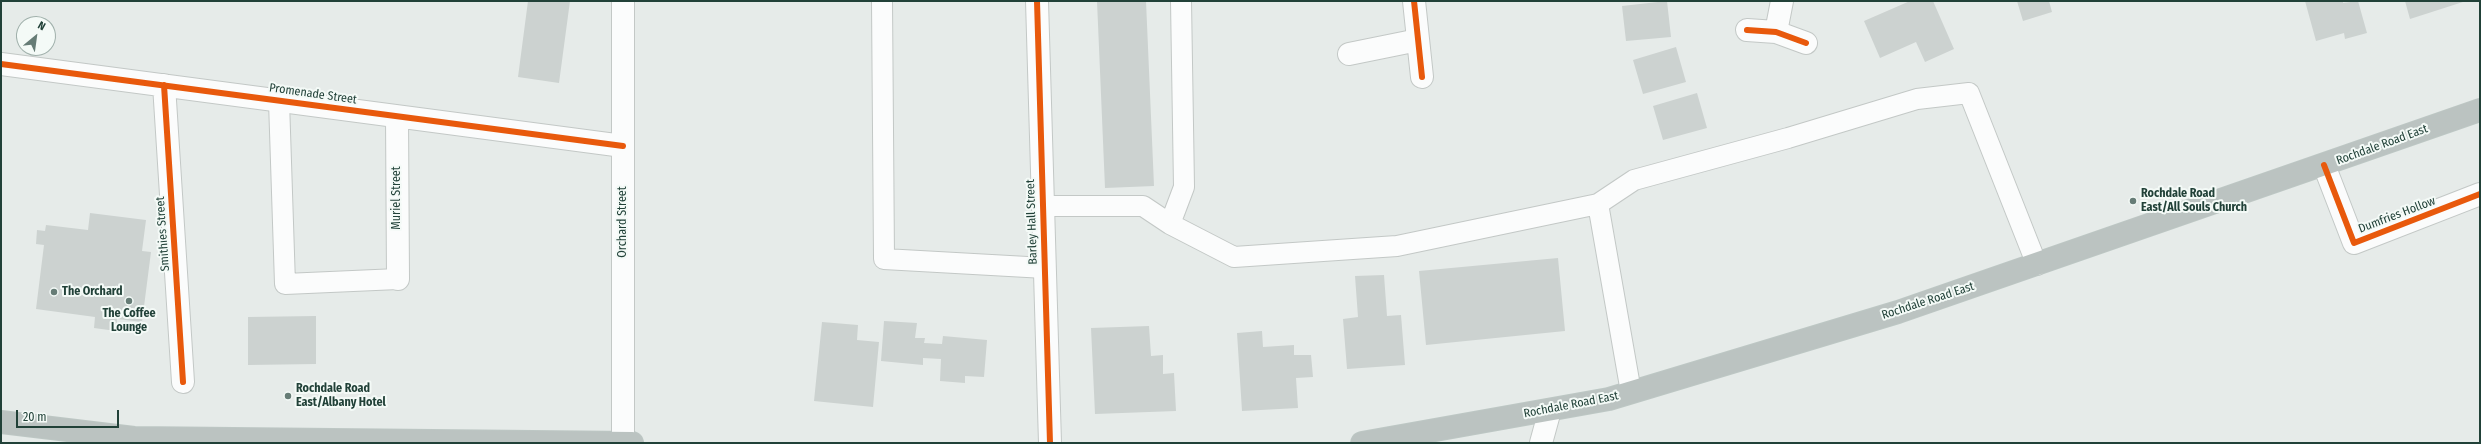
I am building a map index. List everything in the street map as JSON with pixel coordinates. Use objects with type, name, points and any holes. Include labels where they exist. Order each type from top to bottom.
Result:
[{"type":"highway","name":"Rochdale Road East","points":[[1362,443],[1609,399],[1898,312],[2480,110]]},
{"type":"highway","points":[[1,422],[134,440],[632,443]]},
{"type":"street","name":"Orchard Street","points":[[623,1],[623,443]]},
{"type":"street","name":"Barley Hall Street","points":[[1037,1],[1050,443]]},
{"type":"street","points":[[1414,1],[1422,77]]},
{"type":"street","points":[[1776,32],[1782,1]]},
{"type":"street","points":[[1747,30],[1776,32],[1806,43]]},
{"type":"street","points":[[1349,54],[1418,40]]},
{"type":"street","name":"Promenade Street","points":[[1,64],[623,146]]},
{"type":"street","name":"Smithies Street","points":[[164,85],[183,382]]},
{"type":"street","name":"Muriel Street","points":[[397,117],[398,279]]},
{"type":"street","name":"Dumfries Hollow","points":[[2324,165],[2354,243],[2480,194]]},
{"type":"street","points":[[1541,443],[1550,410]]},
{"type":"lane","points":[[882,1],[884,259],[1045,268]]},
{"type":"lane","points":[[1170,224],[1184,187],[1181,1]]},
{"type":"lane","points":[[1043,206],[1143,206],[1170,224],[1234,257],[1397,246],[1598,204],[1634,180],[1788,138],[1917,98],[1969,93],[2037,265]]},
{"type":"lane","points":[[279,101],[285,284],[398,279]]},
{"type":"lane","points":[[1598,204],[1631,392]]},
{"type":"building","points":[[528,1],[570,1],[559,83],[518,77]]},
{"type":"building","points":[[1097,1],[1146,1],[1154,186],[1105,188]]},
{"type":"building","points":[[1667,1],[1671,37],[1626,41],[1622,6]]},
{"type":"building","points":[[1910,1],[1933,1],[1954,49],[1925,62],[1916,42],[1880,58],[1864,21]]},
{"type":"building","points":[[2017,1],[2049,1],[2052,12],[2023,21]]},
{"type":"building","points":[[2305,1],[2343,1],[2343,3],[2358,1],[2367,33],[2345,39],[2344,33],[2316,41]]},
{"type":"building","points":[[2405,1],[2466,1],[2410,19]]},
{"type":"building","points":[[1676,47],[1686,82],[1643,94],[1633,60]]},
{"type":"building","points":[[1697,93],[1707,128],[1663,140],[1653,106]]},
{"type":"building","points":[[90,213],[146,220],[142,251],[151,252],[142,322],[117,319],[116,331],[94,328],[95,317],[36,309],[44,245],[36,244],[37,230],[45,231],[46,225],[88,230]]},
{"type":"building","points":[[1558,258],[1565,331],[1426,345],[1419,271]]},
{"type":"building","points":[[1384,275],[1387,316],[1401,315],[1405,365],[1347,369],[1343,319],[1358,317],[1355,276]]},
{"type":"building","points":[[316,316],[316,364],[248,365],[248,317]]},
{"type":"building","points":[[884,321],[917,323],[915,338],[925,338],[924,343],[942,344],[943,336],[987,340],[984,377],[965,376],[965,383],[940,381],[941,359],[923,358],[923,365],[881,361]]},
{"type":"building","points":[[822,322],[858,325],[857,340],[879,342],[873,407],[814,401]]},
{"type":"building","points":[[1149,326],[1151,356],[1163,355],[1163,374],[1174,373],[1176,411],[1095,414],[1091,328]]},
{"type":"building","points":[[1262,331],[1263,347],[1294,345],[1294,355],[1311,355],[1313,377],[1296,378],[1298,408],[1242,411],[1237,333]]},
{"type":"cycle path","points":[[1037,1],[1050,443]]},
{"type":"cycle path","points":[[1414,1],[1422,77]]},
{"type":"cycle path","points":[[1747,30],[1776,32],[1806,43]]},
{"type":"cycle path","points":[[1,64],[623,146]]},
{"type":"cycle path","points":[[164,85],[183,382]]},
{"type":"cycle path","points":[[2324,165],[2354,243],[2480,194]]},
{"type":"place","name":"Rochdale Road East/All Souls Church","points":[[2133,201]]},
{"type":"place","name":"The Orchard","points":[[54,292]]},
{"type":"place","name":"The Coffee Lounge","points":[[129,301]]},
{"type":"place","name":"Rochdale Road East/Albany Hotel","points":[[288,396]]}]
